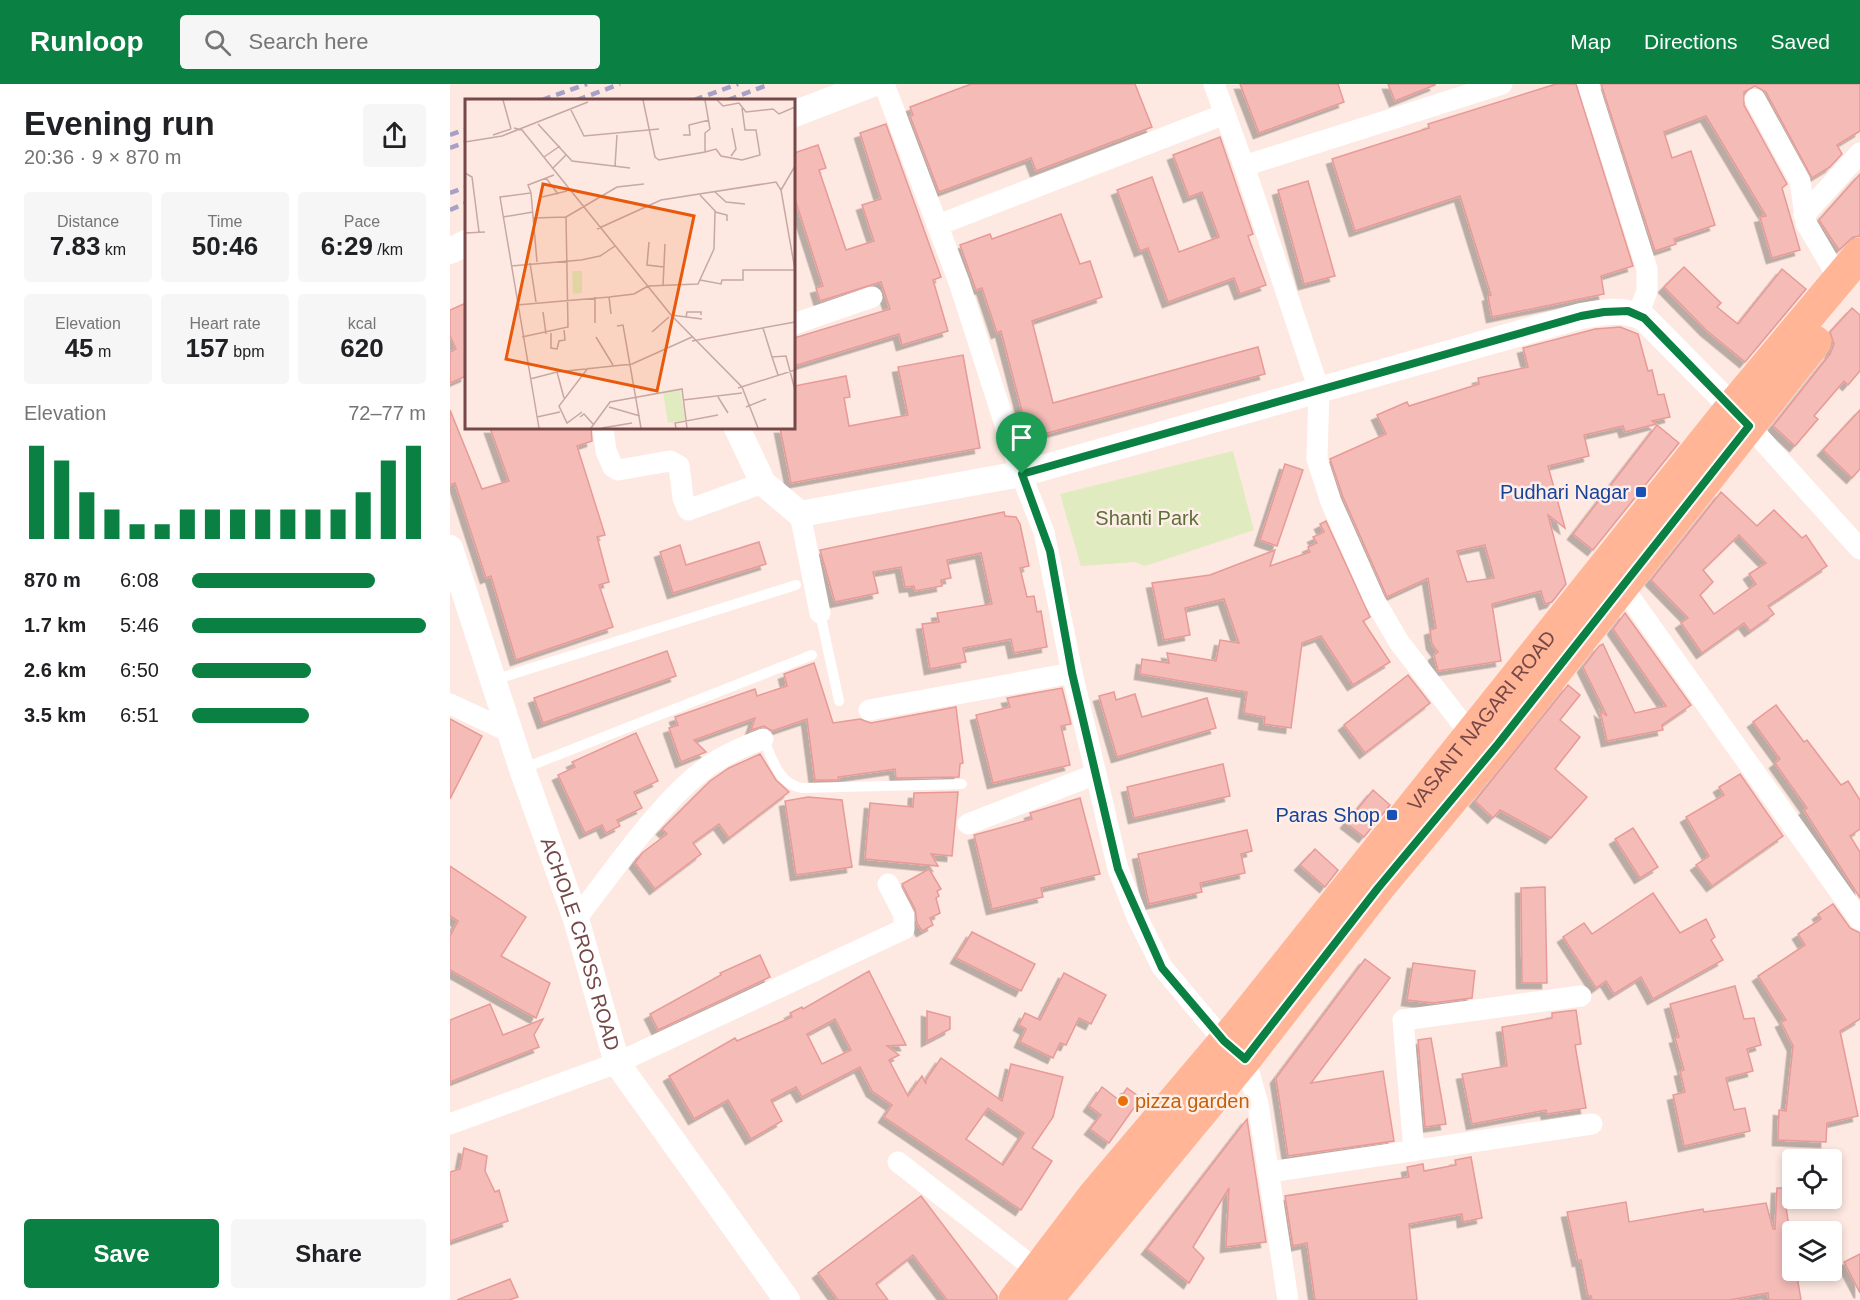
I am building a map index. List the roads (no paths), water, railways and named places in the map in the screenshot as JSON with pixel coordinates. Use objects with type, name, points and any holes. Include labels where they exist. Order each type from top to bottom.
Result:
[{"type":"main road","name":"VASANT NAGARI ROAD","points":[[1016,1300],[1051,1288],[1093,1197],[1235,1050],[1485,740],[1740,416],[1850,283],[1860,254]]},
{"type":"street","points":[[795,114],[872,84]]},
{"type":"street","points":[[884,84],[938,225],[1050,551],[1072,673],[1118,869],[1138,919],[1162,968],[1235,1050],[1258,1104],[1288,1300]]},
{"type":"street","points":[[1214,84],[1319,390],[1317,459],[1331,502],[1375,601],[1399,642],[1485,740]]},
{"type":"street","points":[[1244,166],[1502,84]]},
{"type":"street","points":[[1588,84],[1647,269],[1647,291],[1638,315]]},
{"type":"street","points":[[1755,99],[1800,181],[1804,215],[1850,283]]},
{"type":"street","points":[[938,225],[1225,114]]},
{"type":"street","points":[[1804,215],[1860,153]]},
{"type":"street","points":[[450,251],[465,244]]},
{"type":"street","points":[[795,324],[872,297]]},
{"type":"street","points":[[800,513],[1022,474],[1502,341],[1581,316],[1628,311],[1644,318],[1740,416],[1860,549]]},
{"type":"street","points":[[603,429],[606,451],[613,467],[618,470],[670,461],[679,466],[683,498],[688,510],[763,483]]},
{"type":"street","points":[[736,429],[763,483],[800,513],[820,613]]},
{"type":"street","name":"ACHOLE CROSS ROAD","points":[[450,548],[522,769],[576,919],[617,1063],[787,1300]]},
{"type":"street","points":[[1610,579],[1860,920]]},
{"type":"street","points":[[869,710],[1072,673]]},
{"type":"street","points":[[450,704],[512,733]]},
{"type":"street","points":[[576,919],[672,799],[702,770],[741,748],[763,740]]},
{"type":"street","points":[[968,824],[1096,774]]},
{"type":"street","points":[[450,1124],[617,1063],[904,929],[904,915],[888,884]]},
{"type":"street","points":[[1414,1151],[1403,1020],[1581,996]]},
{"type":"street","points":[[1269,1172],[1592,1124]]},
{"type":"street","points":[[898,1162],[1051,1288]]},
{"type":"lane","points":[[494,680],[796,585]]},
{"type":"lane","points":[[820,613],[839,701]]},
{"type":"lane","points":[[522,769],[812,655]]},
{"type":"lane","points":[[763,740],[783,780],[791,786],[802,788],[962,784]]},
{"type":"railway","points":[[545,99],[587,84]]},
{"type":"railway","points":[[580,99],[620,84]]},
{"type":"railway","points":[[697,99],[738,84]]},
{"type":"railway","points":[[731,99],[770,84]]},
{"type":"railway","points":[[450,135],[465,129]]},
{"type":"railway","points":[[450,148],[465,142]]},
{"type":"railway","points":[[450,193],[465,187]]},
{"type":"railway","points":[[450,210],[465,203]]},
{"type":"place","name":"Pudhari Nagar","points":[[1641,492]]},
{"type":"place","name":"Paras Shop","points":[[1392,815]]},
{"type":"place","name":"pizza garden","points":[[1123,1101]]},
{"type":"park label","name":"Shanti Park","points":[[1147,518]]}]
